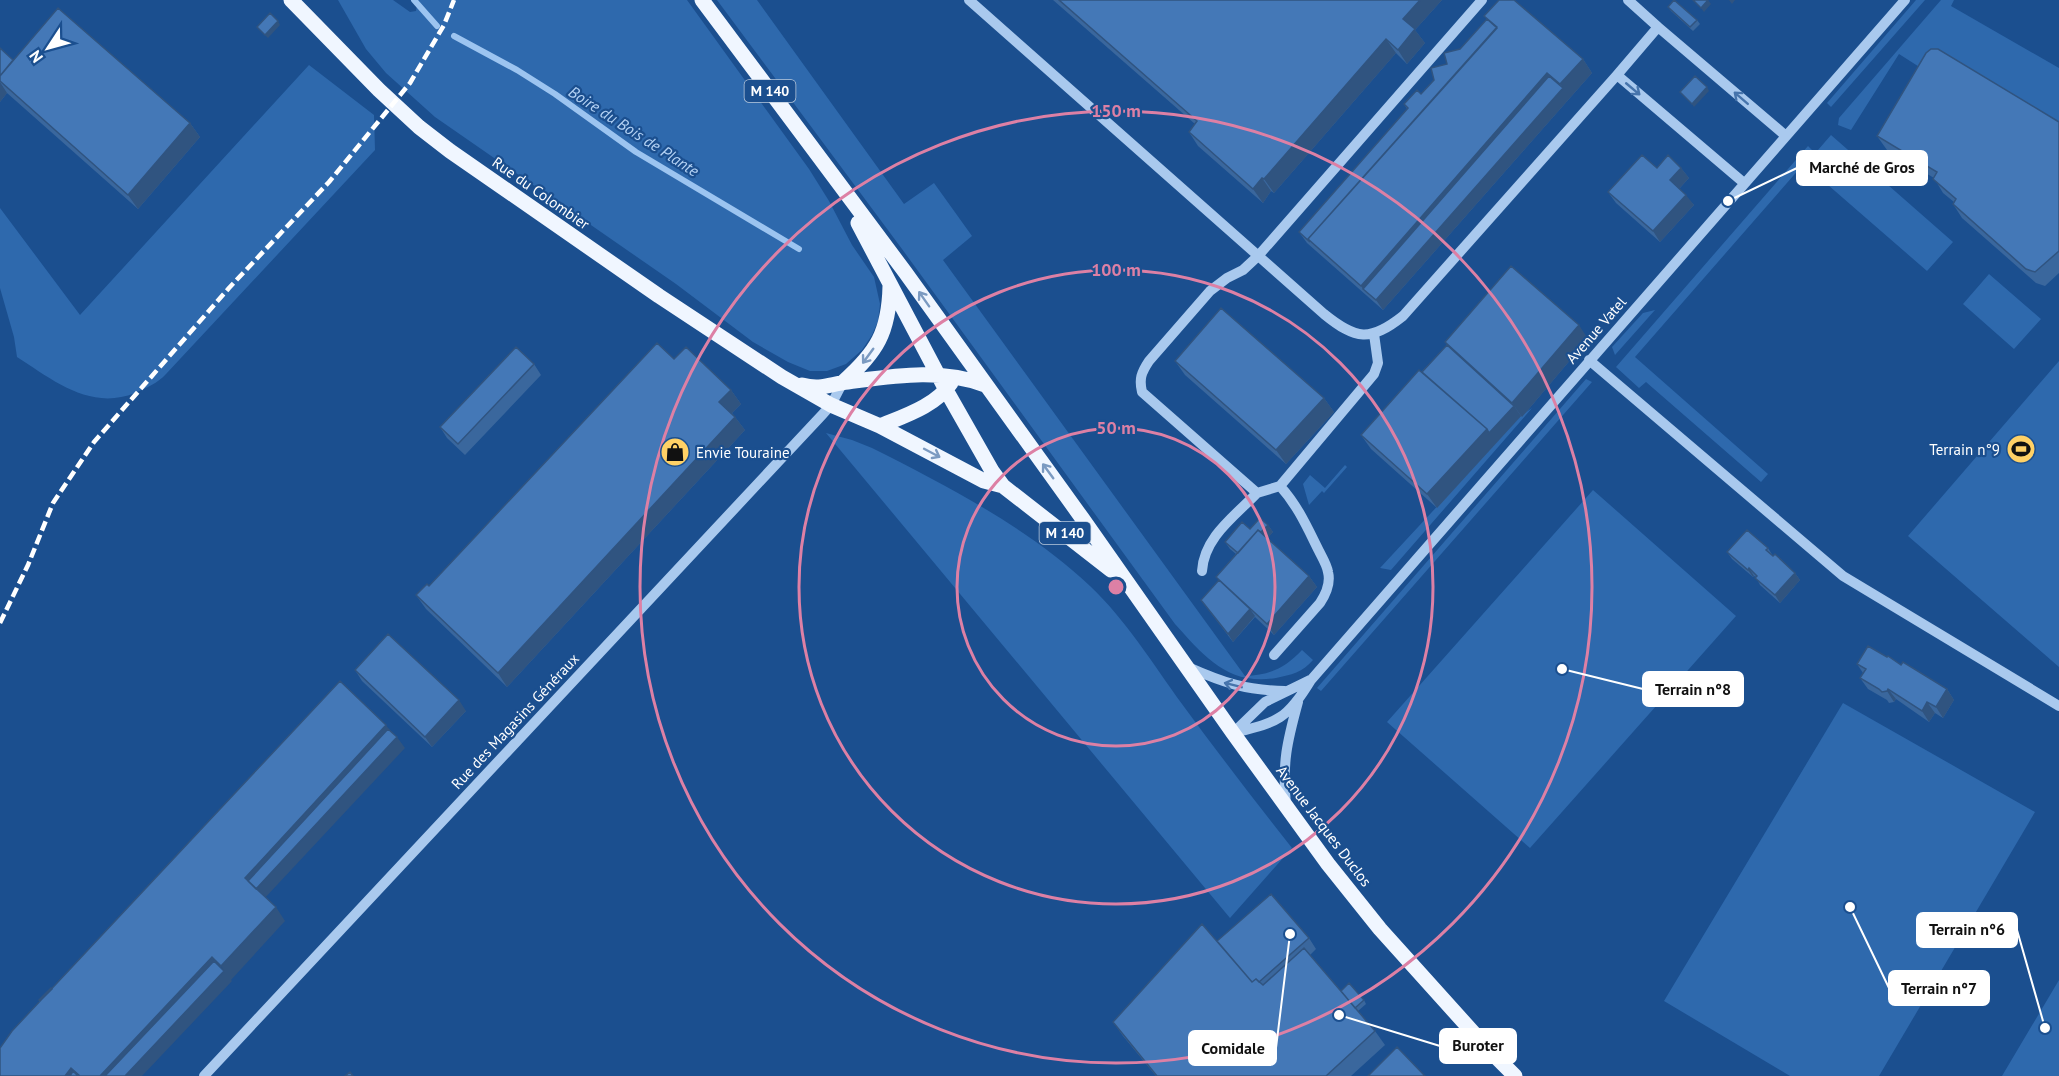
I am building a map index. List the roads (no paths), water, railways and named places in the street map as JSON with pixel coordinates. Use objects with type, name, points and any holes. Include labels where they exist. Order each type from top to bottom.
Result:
[{"type":"main road","name":"Rue du Colombier","points":[[291,0],[379,90],[419,127],[659,296],[782,377],[831,405],[880,426],[984,481],[1003,486]]},
{"type":"main road","name":"M 140","points":[[702,0],[905,272],[1082,518],[1125,582]]},
{"type":"main road","name":"M 140","points":[[837,182],[937,374],[992,471],[1003,486],[1125,582]]},
{"type":"main road","points":[[843,382],[861,366],[881,339],[890,304],[890,283]]},
{"type":"main road","points":[[880,426],[917,410],[946,390],[955,376],[958,347]]},
{"type":"main road","name":"Rue du Colombier","points":[[796,384],[826,387],[843,382],[904,375],[937,374],[955,376],[985,385]]},
{"type":"main road","name":"Avenue Jacques Duclos","points":[[1125,582],[1328,864],[1380,929],[1481,1042],[1515,1076]]},
{"type":"street","points":[[969,0],[1342,328],[1360,335],[1374,334],[1390,327],[1403,316],[1658,27]]},
{"type":"street","points":[[1257,493],[1142,392],[1141,373],[1210,291],[1227,278],[1243,270],[1258,256],[1482,0]]},
{"type":"street","points":[[1628,0],[1786,136]]},
{"type":"street","name":"Avenue Vatel","points":[[1233,734],[1266,725],[1282,717],[1298,702],[1311,680],[1905,0]]},
{"type":"street","points":[[1617,75],[1743,183]]},
{"type":"street","points":[[1202,571],[1203,558],[1214,537],[1257,493],[1280,486],[1374,374],[1378,363],[1374,334]]},
{"type":"street","points":[[1589,360],[1843,576],[2059,706]]},
{"type":"street","name":"Rue des Magasins Généraux","points":[[204,1076],[831,405],[843,382]]},
{"type":"street","points":[[1274,655],[1320,603],[1329,583],[1328,571],[1301,513],[1294,501],[1280,486]]},
{"type":"street","points":[[1184,665],[1239,687],[1285,691]]},
{"type":"street","name":"Avenue Vatel","points":[[1233,734],[1264,702],[1311,680]]},
{"type":"street","points":[[1286,806],[1285,754],[1298,702]]},
{"type":"waterway","name":"Boire du Bois de Plante","points":[[414,0],[437,26]]},
{"type":"waterway","name":"Boire du Bois de Plante","points":[[454,36],[517,70],[636,152],[799,249]]},
{"type":"railway","points":[[0,623],[28,565],[53,503],[94,442],[229,288],[329,182],[410,83],[444,25],[454,0]]},
{"type":"place","name":"Marché de Gros","points":[[1728,201]]},
{"type":"place","name":"Terrain n°9","points":[[2021,449]]},
{"type":"place","name":"Envie Touraine","points":[[675,452]]},
{"type":"place","name":"Terrain n°8","points":[[1562,669]]},
{"type":"place","name":"Terrain n°7","points":[[1850,907]]},
{"type":"place","name":"Comidale","points":[[1290,934]]},
{"type":"place","name":"Buroter","points":[[1339,1015]]},
{"type":"place","name":"Terrain n°6","points":[[2045,1028]]}]
